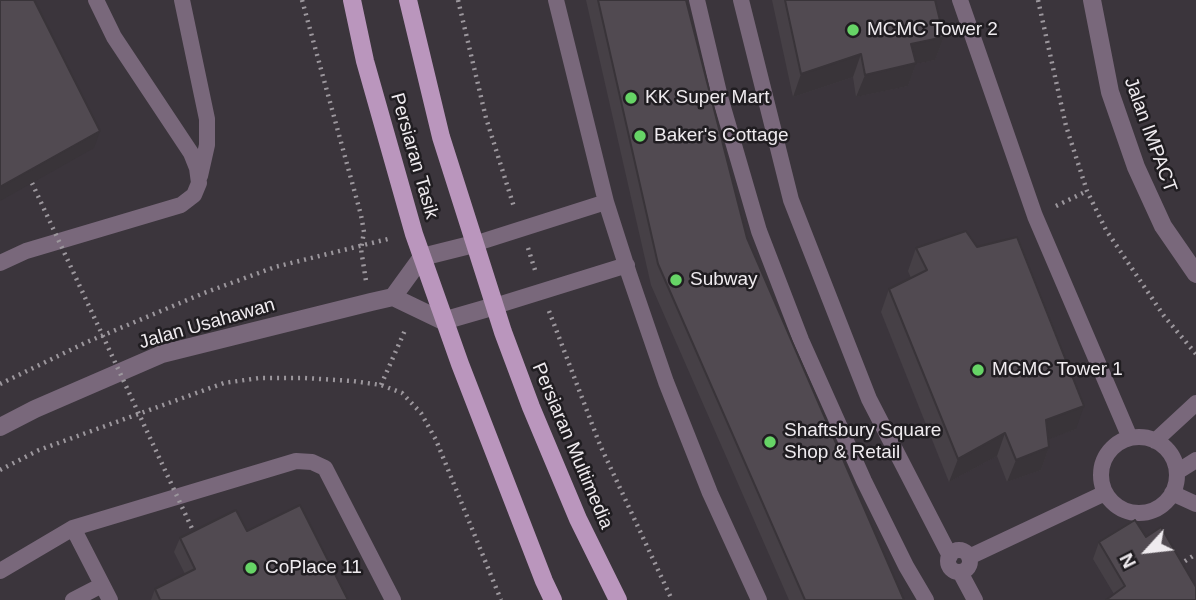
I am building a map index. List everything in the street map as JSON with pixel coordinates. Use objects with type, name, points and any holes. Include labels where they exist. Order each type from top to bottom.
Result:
[{"type":"main road","name":"Persiaran Tasik","points":[[352,0],[369,73],[443,321]]},
{"type":"main road","name":"Persiaran Tasik","points":[[408,0],[441,137],[495,306]]},
{"type":"main road","name":"Persiaran Multimedia","points":[[495,306],[541,432],[578,519],[618,600]]},
{"type":"main road","points":[[443,321],[554,600]]},
{"type":"street","name":"Jalan IMPACT","points":[[1092,0],[1110,92],[1136,167],[1163,226],[1196,275]]},
{"type":"street","points":[[474,244],[422,257],[393,297],[443,321],[495,306]]},
{"type":"street","name":"Jalan Usahawan","points":[[0,427],[162,354],[393,297]]},
{"type":"lane","points":[[96,0],[114,37],[191,153],[198,175]]},
{"type":"lane","points":[[0,263],[26,251],[181,205],[194,195],[207,145],[207,119],[182,0]]},
{"type":"lane","points":[[556,0],[606,202],[666,383],[758,600]]},
{"type":"lane","points":[[697,0],[720,97],[758,232],[801,340],[864,481],[926,600]]},
{"type":"lane","points":[[741,0],[791,200],[869,399],[950,556]]},
{"type":"lane","points":[[960,0],[1035,216],[1130,438]]},
{"type":"lane","points":[[474,244],[606,202]]},
{"type":"lane","points":[[495,306],[627,265]]},
{"type":"lane","points":[[1156,441],[1196,403]]},
{"type":"lane","points":[[1143,437],[1156,441],[1173,459],[1177,472],[1172,493],[1156,510],[1133,513],[1121,509],[1105,493],[1101,470],[1104,459],[1119,442],[1130,438],[1143,437]]},
{"type":"lane","points":[[1177,472],[1196,460]]},
{"type":"lane","points":[[0,572],[73,528],[296,461],[312,462],[326,468],[393,600]]},
{"type":"lane","points":[[969,557],[1105,493]]},
{"type":"lane","points":[[1172,493],[1196,504]]},
{"type":"lane","points":[[73,528],[106,593],[73,600]]},
{"type":"lane","points":[[969,557],[962,551],[955,551],[948,562],[951,568],[960,572],[975,600]]},
{"type":"lane","points":[[960,572],[968,567],[969,557]]},
{"type":"path","points":[[302,0],[365,232],[362,257],[371,302]]},
{"type":"path","points":[[458,0],[486,118],[542,292],[600,445],[672,600]]},
{"type":"path","points":[[1038,0],[1066,126],[1087,191],[1107,230],[1157,305],[1196,354]]},
{"type":"path","points":[[32,183],[197,539]]},
{"type":"path","points":[[1035,216],[1087,191]]},
{"type":"path","points":[[0,384],[87,342],[204,293],[275,267],[363,243]]},
{"type":"path","points":[[381,385],[416,308]]},
{"type":"path","points":[[1173,570],[1196,554]]},
{"type":"building","points":[[0,0],[34,0],[100,131],[0,187]]},
{"type":"building","name":"Shaftsbury Square Shop & Retail","points":[[598,0],[686,0],[747,238],[904,600],[805,600],[658,264]]},
{"type":"building","name":"MCMC Tower 2","points":[[785,0],[935,0],[944,37],[911,44],[916,63],[865,75],[861,54],[801,74]]},
{"type":"building","name":"MCMC Tower 1","points":[[966,231],[977,247],[1017,237],[1084,406],[1046,420],[1049,447],[1016,460],[1005,433],[958,459],[889,289],[927,270],[916,248]]},
{"type":"building","name":"CoPlace 11","points":[[300,505],[348,600],[160,600],[155,589],[195,569],[180,538],[236,510],[247,531]]},
{"type":"building","points":[[1135,520],[1146,537],[1161,527],[1196,587],[1196,600],[1106,600],[1125,586],[1099,542]]},
{"type":"place","name":"MCMC Tower 2","points":[[853,30]]},
{"type":"place","name":"KK Super Mart","points":[[631,98]]},
{"type":"place","name":"Baker's Cottage","points":[[640,136]]},
{"type":"place","name":"Subway","points":[[676,280]]},
{"type":"place","name":"MCMC Tower 1","points":[[978,370]]},
{"type":"place","name":"Shaftsbury Square Shop & Retail","points":[[770,442]]},
{"type":"place","name":"CoPlace 11","points":[[251,568]]}]
